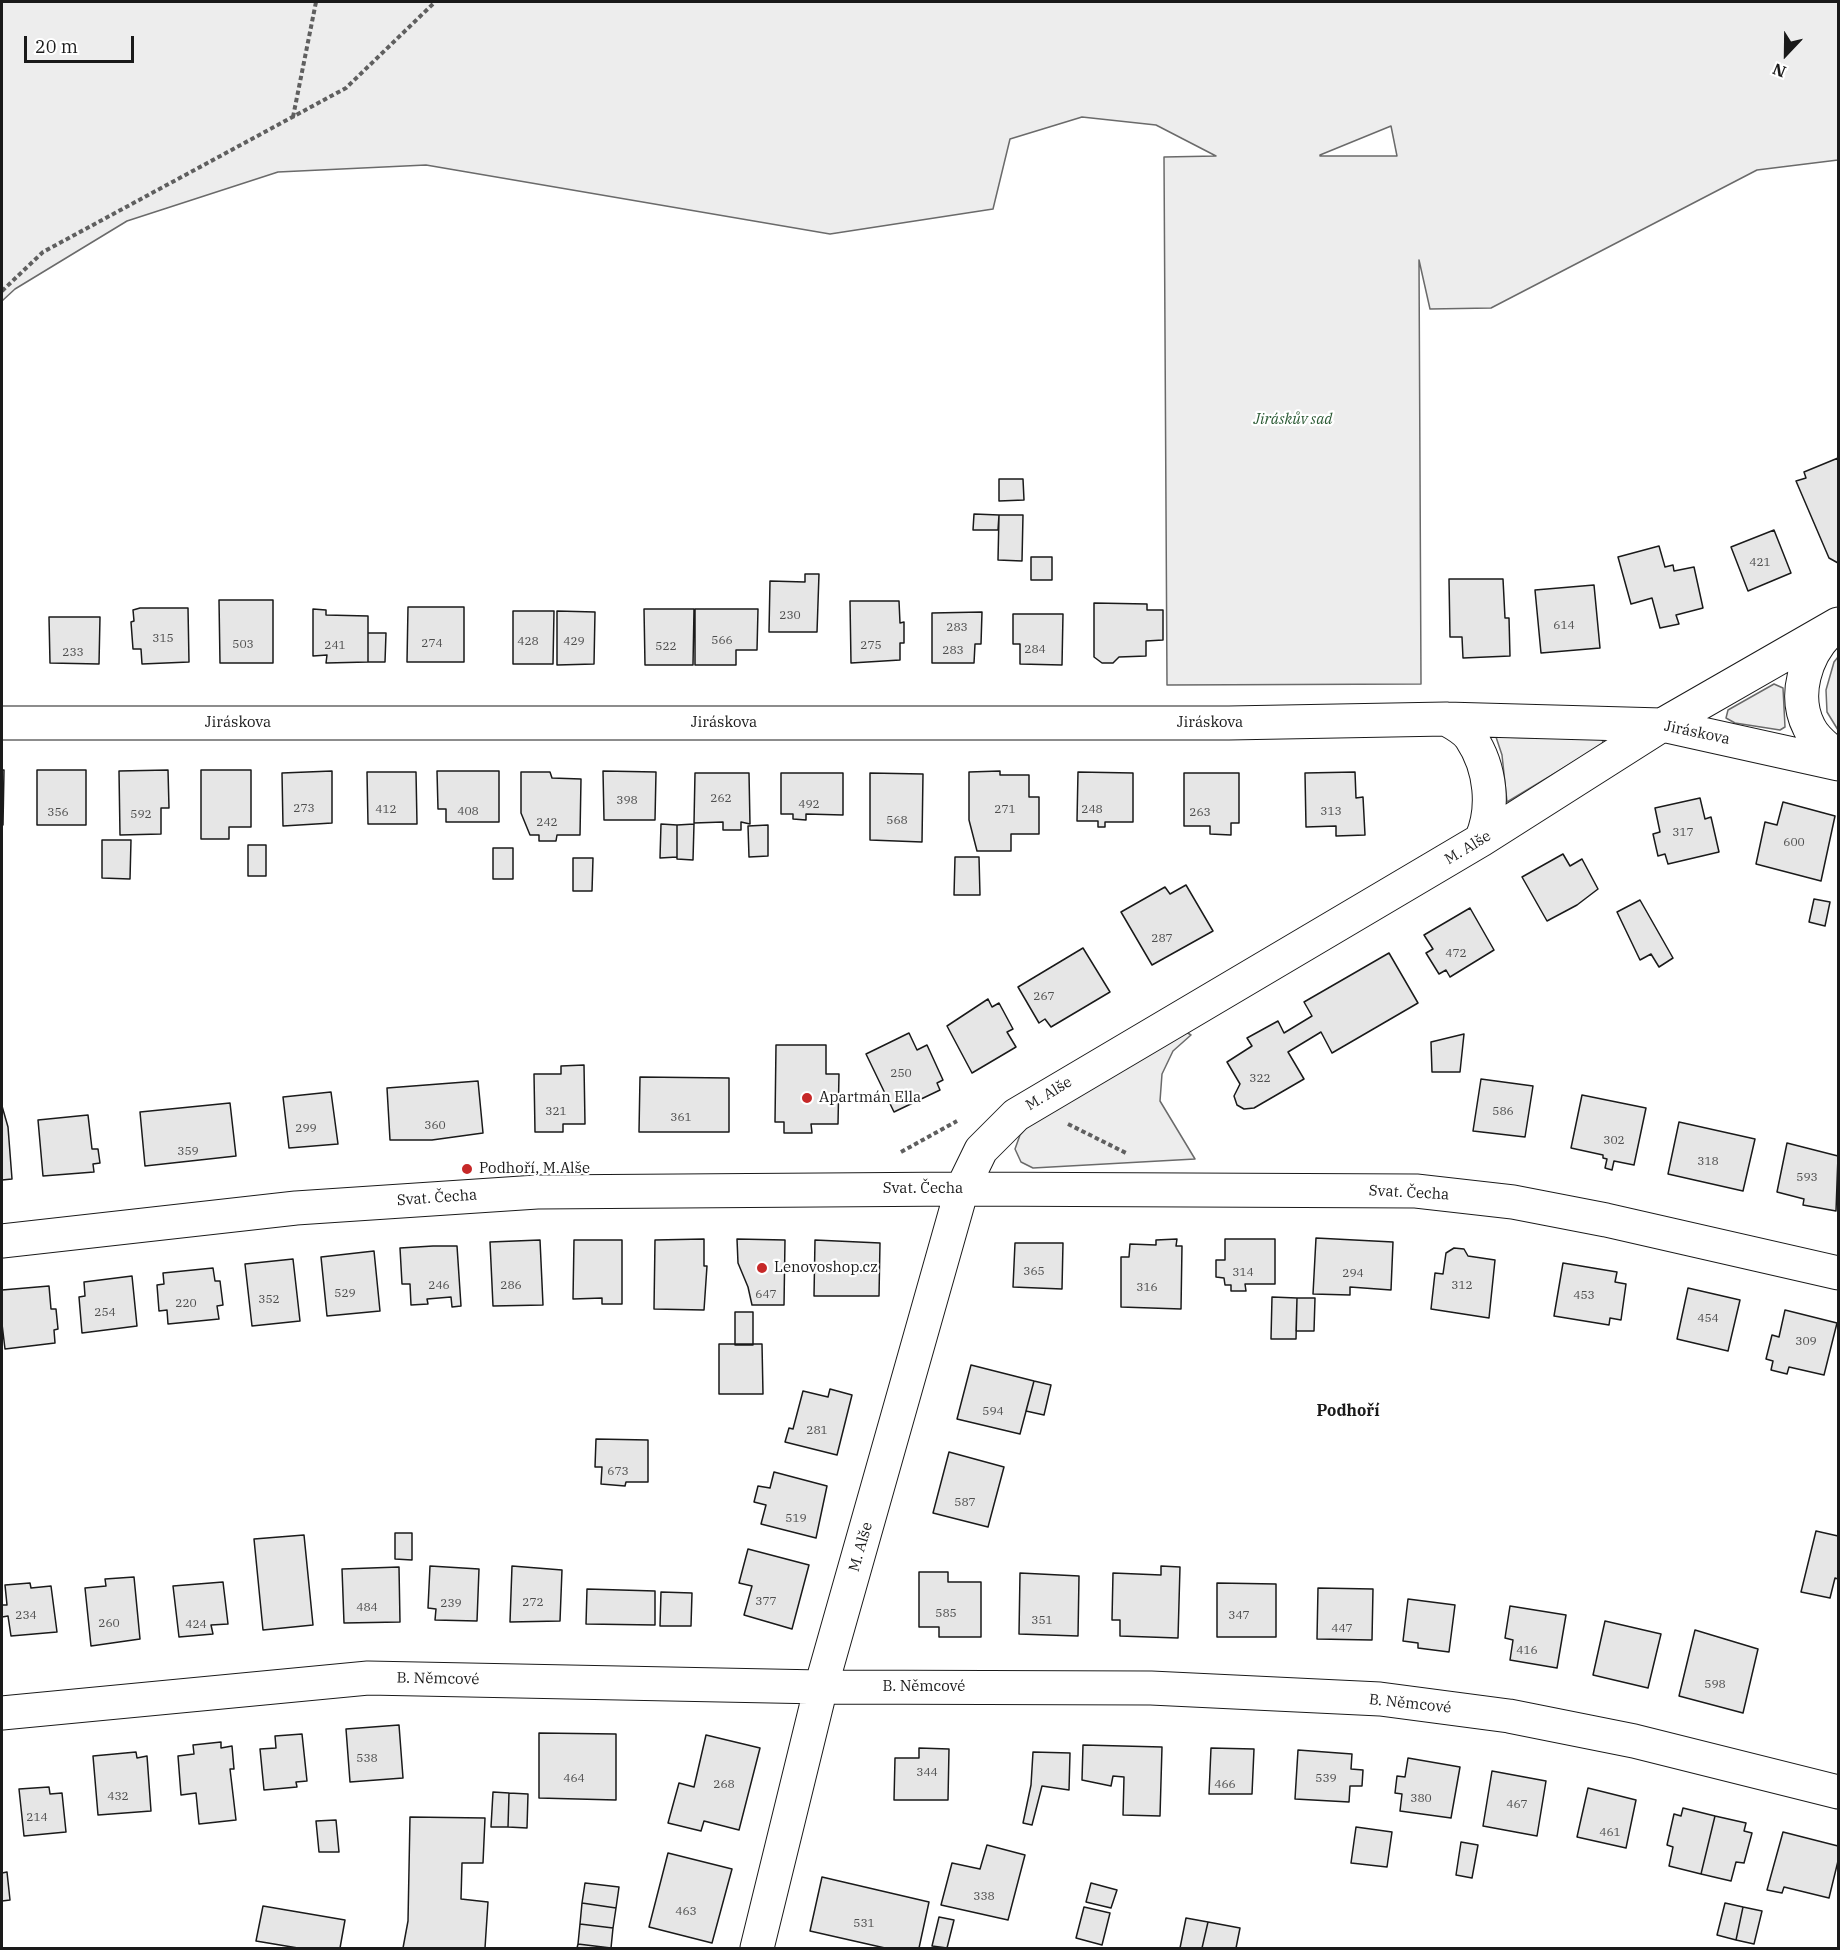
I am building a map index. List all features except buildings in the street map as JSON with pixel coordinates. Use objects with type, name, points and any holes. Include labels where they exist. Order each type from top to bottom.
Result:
[{"type":"street","name":"M. Alše","points":[[758,1948],[821,1687],[962,1189],[981,1150],[1016,1114],[1481,840],[1662,725],[1838,624]]},
{"type":"street","points":[[1838,624],[1822,638],[1807,666],[1802,706],[1809,728],[1819,741],[1839,757]]},
{"type":"street","name":"Jiráskova","points":[[2,723],[1229,723],[1446,719],[1662,725],[1839,764]]},
{"type":"street","points":[[1446,719],[1471,737],[1486,771],[1490,816],[1481,840]]},
{"type":"street","name":"Svat. Čecha","points":[[2,1240],[296,1208],[537,1192],[962,1189],[1416,1191],[1513,1202],[1606,1220],[1839,1273]]},
{"type":"street","name":"B. Němcové","points":[[2,1713],[368,1678],[821,1687],[1151,1688],[1380,1699],[1509,1716],[1634,1741],[1839,1792]]},
{"type":"path","points":[[293,117],[316,2]]},
{"type":"path","points":[[2,291],[43,252],[345,88],[435,2]]},
{"type":"path","points":[[896,1155],[927,1140],[966,1115]]},
{"type":"path","points":[[1065,1122],[1132,1156]]},
{"type":"shaded area","points":[[2,2],[1838,2],[1838,160],[1757,170],[1491,308],[1430,309],[1419,260],[1421,684],[1167,685],[1164,157],[1216,156],[1156,125],[1082,117],[1010,139],[993,209],[830,234],[426,165],[278,172],[127,221],[15,289],[2,301]],"holes":[[[1391,126],[1397,156],[1320,156],[1320,155]]]},
{"type":"shaded area","points":[[1838,657],[1838,730],[1827,712],[1826,690],[1834,662]]},
{"type":"shaded area","points":[[1774,684],[1783,688],[1785,727],[1780,730],[1735,723],[1726,718],[1728,710]]},
{"type":"shaded area","points":[[1496,737],[1601,739],[1603,741],[1602,745],[1507,802],[1502,755]]},
{"type":"shaded area","points":[[1183,1030],[1191,1035],[1173,1051],[1162,1074],[1160,1101],[1195,1159],[1033,1168],[1021,1162],[1015,1149],[1020,1135],[1030,1124]]},
{"type":"place","name":"Apartmán Ella","points":[[807,1098]]},
{"type":"place","name":"Podhoří, M.Alše","points":[[467,1169]]},
{"type":"place","name":"Lenovoshop.cz","points":[[762,1268]]},
{"type":"district","name":"Podhoří","points":[[1348,1411]]},
{"type":"park label","name":"Jiráskův sad","points":[[1293,420]]}]
